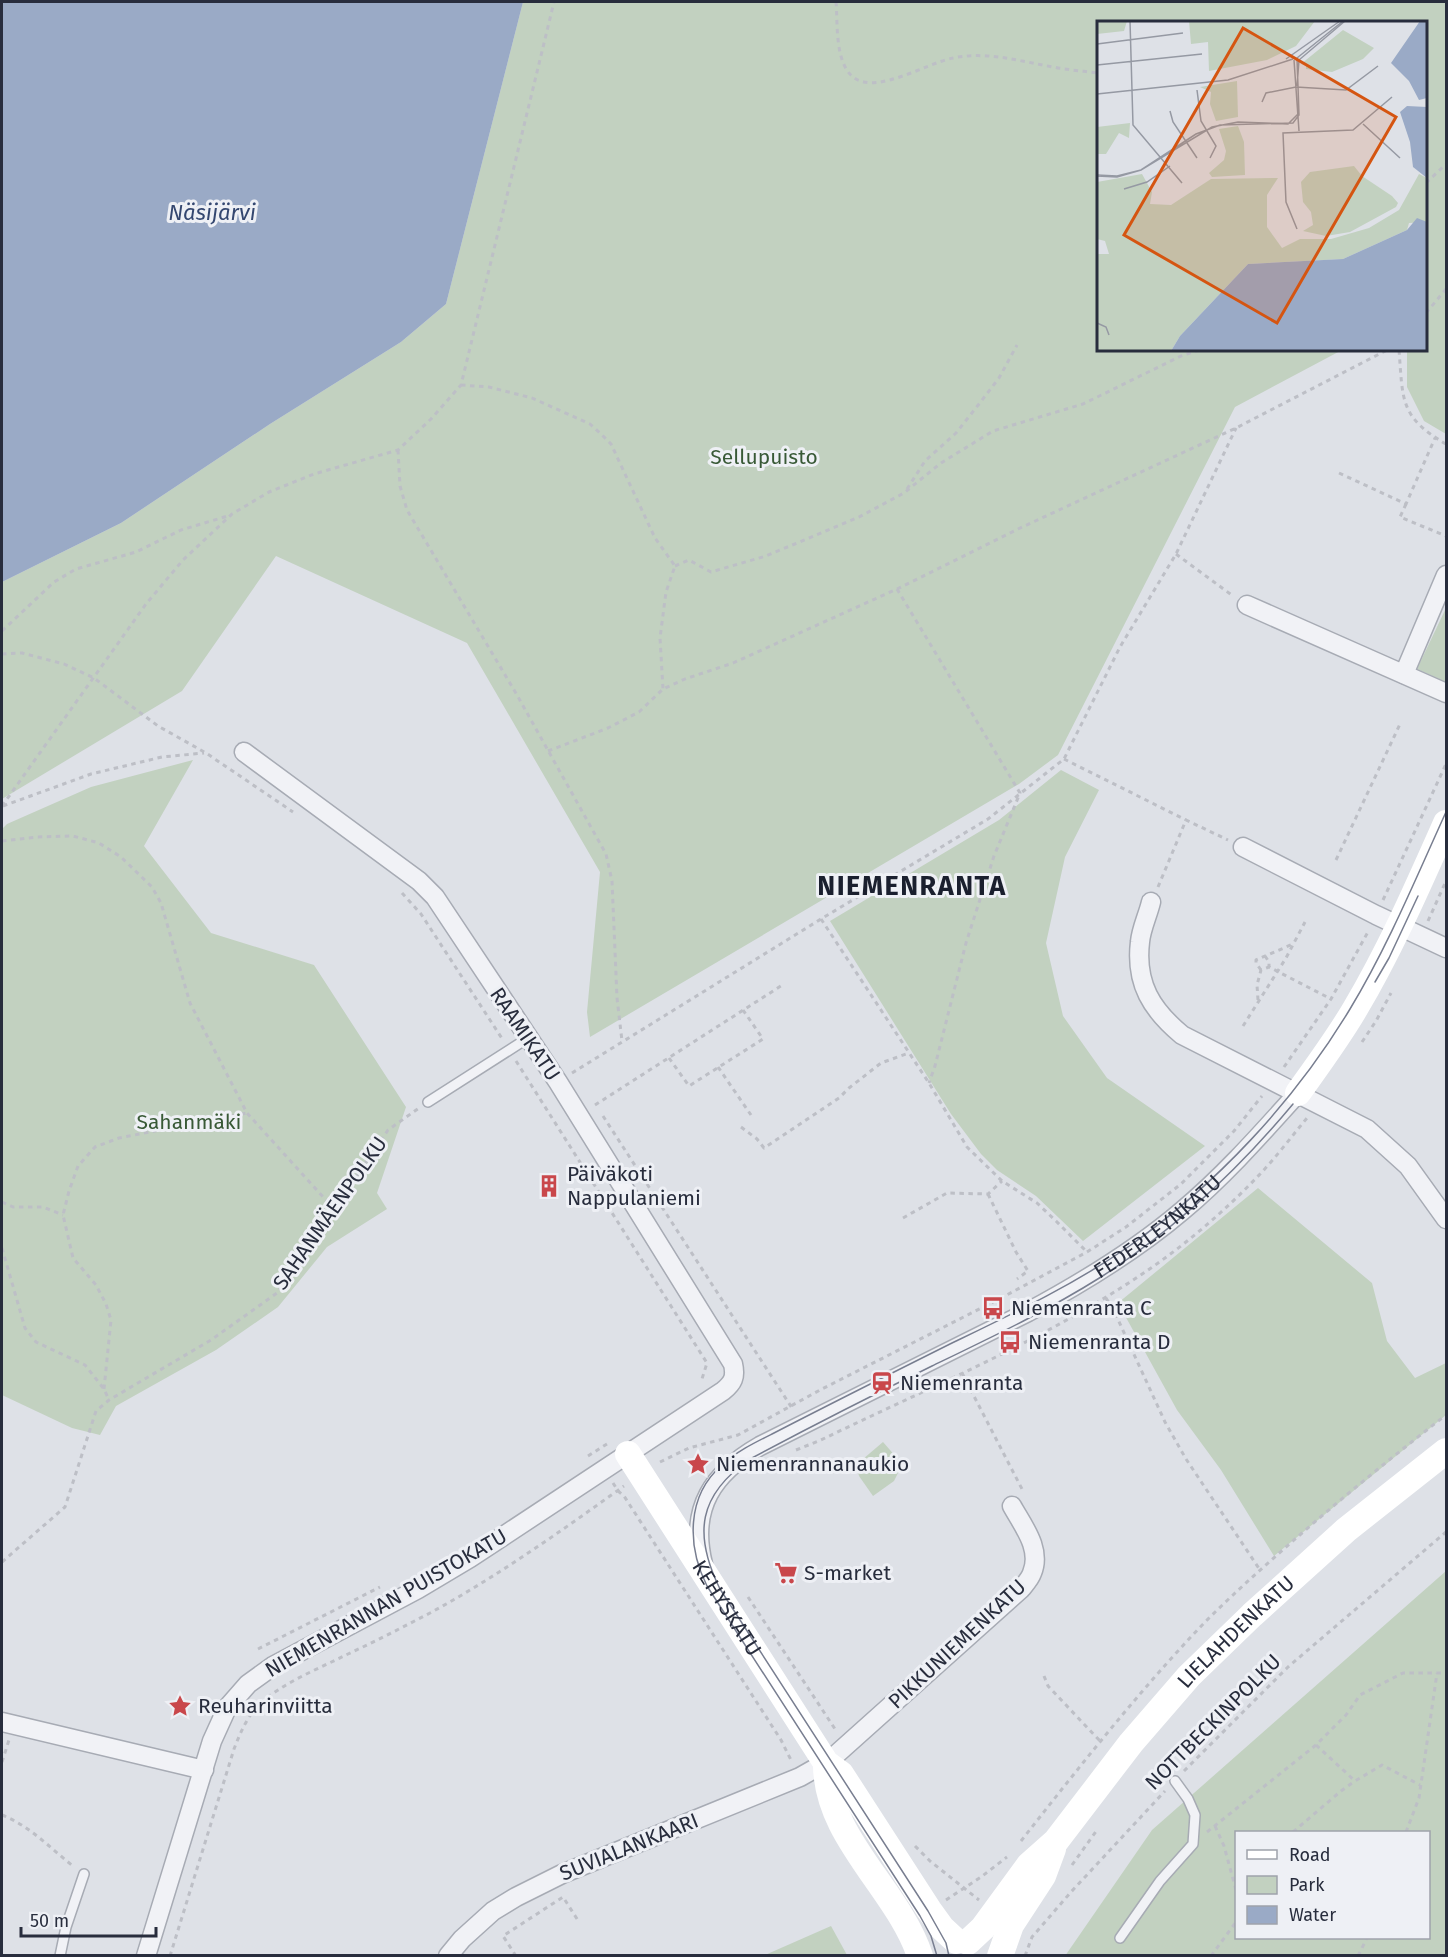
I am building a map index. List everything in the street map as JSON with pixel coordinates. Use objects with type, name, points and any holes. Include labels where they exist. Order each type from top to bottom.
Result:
[{"type":"street","points":[[1404,674],[1446,575]]},
{"type":"street","points":[[1247,606],[1446,693]]},
{"type":"street","name":"RAAMIKATU","points":[[244,752],[420,881],[435,897],[558,1082],[734,1364],[735,1378]]},
{"type":"street","name":"FEDERLEYNKATU","points":[[705,1574],[698,1545],[701,1515],[709,1491],[735,1462],[760,1446],[1061,1294],[1115,1261],[1181,1212],[1221,1176],[1298,1093],[1354,1011],[1399,926],[1446,823]]},
{"type":"street","points":[[1243,847],[1446,948]]},
{"type":"street","points":[[1152,902],[1140,941],[1140,965],[1144,987],[1154,1008],[1167,1023],[1182,1035],[1367,1129],[1408,1166],[1446,1219]]},
{"type":"street","name":"NIEMENRANNAN PUISTOKATU","points":[[146,1956],[212,1741],[227,1708],[248,1684],[273,1666],[371,1615],[470,1558],[605,1470],[637,1455],[723,1391],[735,1378]]},
{"type":"street","name":"LIELAHDENKATU","points":[[962,1941],[982,1928],[1029,1865],[1056,1841],[1131,1743],[1189,1676],[1346,1530],[1446,1451]]},
{"type":"street","name":"KEHYSKATU","points":[[637,1455],[705,1574],[826,1763],[841,1774],[929,1910],[942,1928],[962,1941],[982,1947],[991,1956]]},
{"type":"street","name":"PIKKUNIEMENKATU","points":[[826,1763],[1021,1589],[1032,1574],[1036,1560],[1033,1543],[1019,1502]]},
{"type":"street","points":[[2,1722],[204,1770]]},
{"type":"street","name":"KEHYSKATU","points":[[826,1763],[826,1783],[844,1827],[906,1925],[920,1956]]},
{"type":"street","name":"SUVIALANKAARI","points":[[448,1956],[462,1939],[492,1911],[532,1888],[800,1777],[826,1763]]},
{"type":"street","name":"LIELAHDENKATU","points":[[1000,1956],[1011,1925],[1043,1876],[1056,1841]]},
{"type":"street","points":[[927,1956],[940,1945],[962,1941]]},
{"type":"lane","points":[[428,1102],[528,1038]]},
{"type":"lane","points":[[1120,1938],[1160,1881],[1193,1844],[1195,1815],[1188,1799],[1175,1781]]},
{"type":"lane","points":[[60,1956],[66,1927],[84,1874]]},
{"type":"path","points":[[2,807],[146,604],[183,560],[232,514],[269,492],[314,474],[398,450],[431,419],[461,385],[554,2]]},
{"type":"path","points":[[836,2],[839,54],[847,70],[856,79],[869,83],[885,82],[930,64],[969,55],[996,56],[1097,73]]},
{"type":"path","points":[[1427,181],[1446,164]]},
{"type":"path","points":[[1427,311],[1446,289]]},
{"type":"path","points":[[904,492],[925,461],[956,433],[980,404],[999,378],[1017,345]]},
{"type":"path","points":[[663,690],[660,638],[666,592],[675,566],[689,560],[711,572],[766,556],[859,517],[904,492],[941,463],[993,431],[1083,405],[1181,356],[1197,351]]},
{"type":"path","points":[[548,752],[608,728],[639,712],[663,690],[733,663],[897,589],[1018,529],[1236,428],[1385,351]]},
{"type":"path","points":[[1399,351],[1402,391],[1407,410],[1419,425],[1446,444]]},
{"type":"path","points":[[461,385],[489,387],[532,398],[590,424],[611,444],[655,538],[675,566]]},
{"type":"path","points":[[579,1080],[573,1072],[988,819],[1064,759],[1120,647],[1176,555],[1236,428]]},
{"type":"path","points":[[1435,438],[1400,517],[1446,536]]},
{"type":"path","points":[[398,450],[400,486],[407,510],[511,685],[606,854],[612,881],[617,998],[622,1041]]},
{"type":"path","points":[[1339,473],[1406,504]]},
{"type":"path","points":[[2,631],[54,582],[76,569],[136,552],[181,530],[232,514]]},
{"type":"path","points":[[1176,555],[1247,606]]},
{"type":"path","points":[[897,589],[1020,793]]},
{"type":"path","points":[[2,654],[22,653],[64,664],[94,678],[158,726],[206,753],[294,814]]},
{"type":"path","points":[[1336,860],[1401,722]]},
{"type":"path","points":[[2,807],[91,774],[162,757],[206,753]]},
{"type":"path","points":[[1064,759],[1243,847]]},
{"type":"path","points":[[585,1458],[594,1452],[637,1455],[689,1448],[738,1435],[1087,1252],[1126,1227],[1181,1184],[1234,1131],[1274,1081],[1331,999],[1376,915],[1446,764]]},
{"type":"path","points":[[929,1083],[966,943],[994,856],[1020,793]]},
{"type":"path","points":[[1152,902],[1186,820]]},
{"type":"path","points":[[2,841],[73,836],[99,843],[121,857],[152,887],[161,903],[190,1003],[247,1113],[334,1210]]},
{"type":"path","points":[[398,889],[421,915],[707,1363],[702,1382],[692,1388]]},
{"type":"path","points":[[821,919],[929,1083],[967,1147],[1002,1181],[1037,1203],[1087,1252]]},
{"type":"path","points":[[1243,1026],[1278,971],[1305,922]]},
{"type":"path","points":[[1261,970],[1256,960],[1294,943]]},
{"type":"path","points":[[1265,956],[1269,967]]},
{"type":"path","points":[[1261,970],[1269,967],[1331,999]]},
{"type":"path","points":[[1258,1002],[1257,985],[1261,970]]},
{"type":"path","points":[[784,984],[595,1105],[791,1407]]},
{"type":"path","points":[[669,1058],[689,1086],[764,1039],[743,1010]]},
{"type":"path","points":[[741,1128],[757,1139],[764,1148],[839,1098],[881,1063],[909,1053]]},
{"type":"path","points":[[718,1067],[750,1115]]},
{"type":"path","name":"SAHANMÄENPOLKU","points":[[2,1562],[65,1507],[96,1412],[109,1400],[211,1340],[277,1293],[388,1130],[428,1102]]},
{"type":"path","points":[[104,1389],[111,1320],[96,1285],[73,1258],[63,1215],[78,1166],[95,1147],[119,1138],[247,1113]]},
{"type":"path","points":[[903,1218],[947,1193],[988,1194],[1002,1181]]},
{"type":"path","points":[[988,1194],[1016,1252],[1028,1271],[1017,1279]]},
{"type":"path","points":[[2,1202],[13,1206],[43,1207],[63,1215]]},
{"type":"path","points":[[2,1248],[25,1328],[36,1342],[85,1365],[104,1389],[109,1400]]},
{"type":"path","points":[[1105,1298],[1115,1313],[1165,1422],[1186,1459],[1260,1570]]},
{"type":"path","points":[[962,1373],[1019,1502]]},
{"type":"path","points":[[594,1452],[745,1683],[781,1740],[800,1777]]},
{"type":"path","points":[[170,1956],[225,1777],[243,1726],[257,1707],[272,1694],[305,1675],[366,1646],[464,1594],[511,1566],[618,1491],[637,1455]]},
{"type":"path","name":"NOTTBECKINPOLKU","points":[[1026,1956],[1032,1937],[1175,1781],[1288,1667],[1446,1532]]},
{"type":"path","points":[[258,1649],[385,1584]]},
{"type":"path","points":[[742,1589],[847,1746]]},
{"type":"path","points":[[1193,1844],[1316,1744],[1346,1715],[1360,1695],[1403,1673],[1446,1673]]},
{"type":"path","points":[[1407,1831],[1419,1798],[1437,1673]]},
{"type":"path","points":[[1044,1676],[1048,1686],[1100,1741]]},
{"type":"path","points":[[1316,1744],[1356,1781]]},
{"type":"path","points":[[1295,1831],[1341,1791],[1383,1765],[1420,1785]]},
{"type":"path","points":[[2,1815],[24,1826],[84,1874]]},
{"type":"path","points":[[1215,1826],[1224,1846],[1235,1886]]},
{"type":"path","points":[[911,1842],[930,1861],[964,1888]]},
{"type":"path","points":[[516,1956],[503,1936],[563,1897],[579,1922]]},
{"type":"path","points":[[1211,1956],[1235,1923]]},
{"type":"path","points":[[1358,1956],[1366,1939]]},
{"type":"green space","name":"Sellupuisto","points":[[523,2],[1446,2],[1446,434],[1424,421],[1407,387],[1407,351],[1427,351],[1427,21],[1097,21],[1097,351],[1340,351],[1235,407],[1058,755],[1019,784],[590,1037],[587,1012],[600,872],[467,643],[276,556],[182,691],[2,799],[2,582],[121,523],[270,424],[401,342],[446,304]]},
{"type":"green space","points":[[1446,608],[1446,682],[1417,669]]},
{"type":"green space","name":"Sahanmäki","points":[[193,760],[144,846],[211,933],[314,965],[406,1107],[377,1193],[387,1209],[327,1247],[278,1307],[216,1350],[116,1406],[100,1435],[72,1428],[2,1395],[2,829],[7,824],[91,787]]},
{"type":"green space","points":[[1061,770],[1099,790],[1065,857],[1046,943],[1063,1016],[1107,1078],[1205,1146],[1083,1241],[1036,1196],[997,1170],[981,1154],[951,1114],[830,921],[999,820]]},
{"type":"green space","points":[[1258,1188],[1372,1283],[1387,1341],[1415,1378],[1446,1363],[1446,1415],[1274,1556],[1221,1470],[1177,1410],[1118,1303]]},
{"type":"green space","points":[[883,1442],[897,1458],[900,1469],[894,1481],[873,1496],[859,1476],[856,1465]]},
{"type":"green space","points":[[1446,1571],[1446,1955],[1065,1956],[1152,1830]]},
{"type":"green space","points":[[831,1926],[847,1955],[765,1955]]},
{"type":"water","name":"Näsijärvi","points":[[2,2],[523,2],[446,304],[401,342],[270,424],[121,523],[2,582]]},
{"type":"tram line","points":[[937,1956],[931,1936],[920,1916],[707,1586],[700,1571],[693,1538],[696,1506],[702,1491],[710,1477],[722,1465],[747,1447],[1063,1287],[1128,1247],[1192,1197],[1251,1140],[1304,1077],[1328,1043],[1377,961],[1446,812]]},
{"type":"tram line","points":[[1375,982],[1418,896]]},
{"type":"tram line","points":[[949,1956],[946,1943],[928,1911],[720,1589],[711,1569],[704,1533],[705,1517],[711,1501],[720,1487],[750,1459],[1039,1313],[1128,1259],[1204,1198],[1293,1104]]},
{"type":"place","name":"Päiväkoti Nappulaniemi","points":[[549,1186]]},
{"type":"place","name":"Niemenranta C","points":[[993,1308]]},
{"type":"place","name":"Niemenranta D","points":[[1010,1342]]},
{"type":"place","name":"Niemenranta","points":[[882,1383]]},
{"type":"place","name":"Niemenrannanaukio","points":[[698,1464]]},
{"type":"place","name":"S-market","points":[[786,1573]]},
{"type":"place","name":"Reuharinviitta","points":[[180,1706]]},
{"type":"district","name":"NIEMENRANTA","points":[[912,886]]}]
